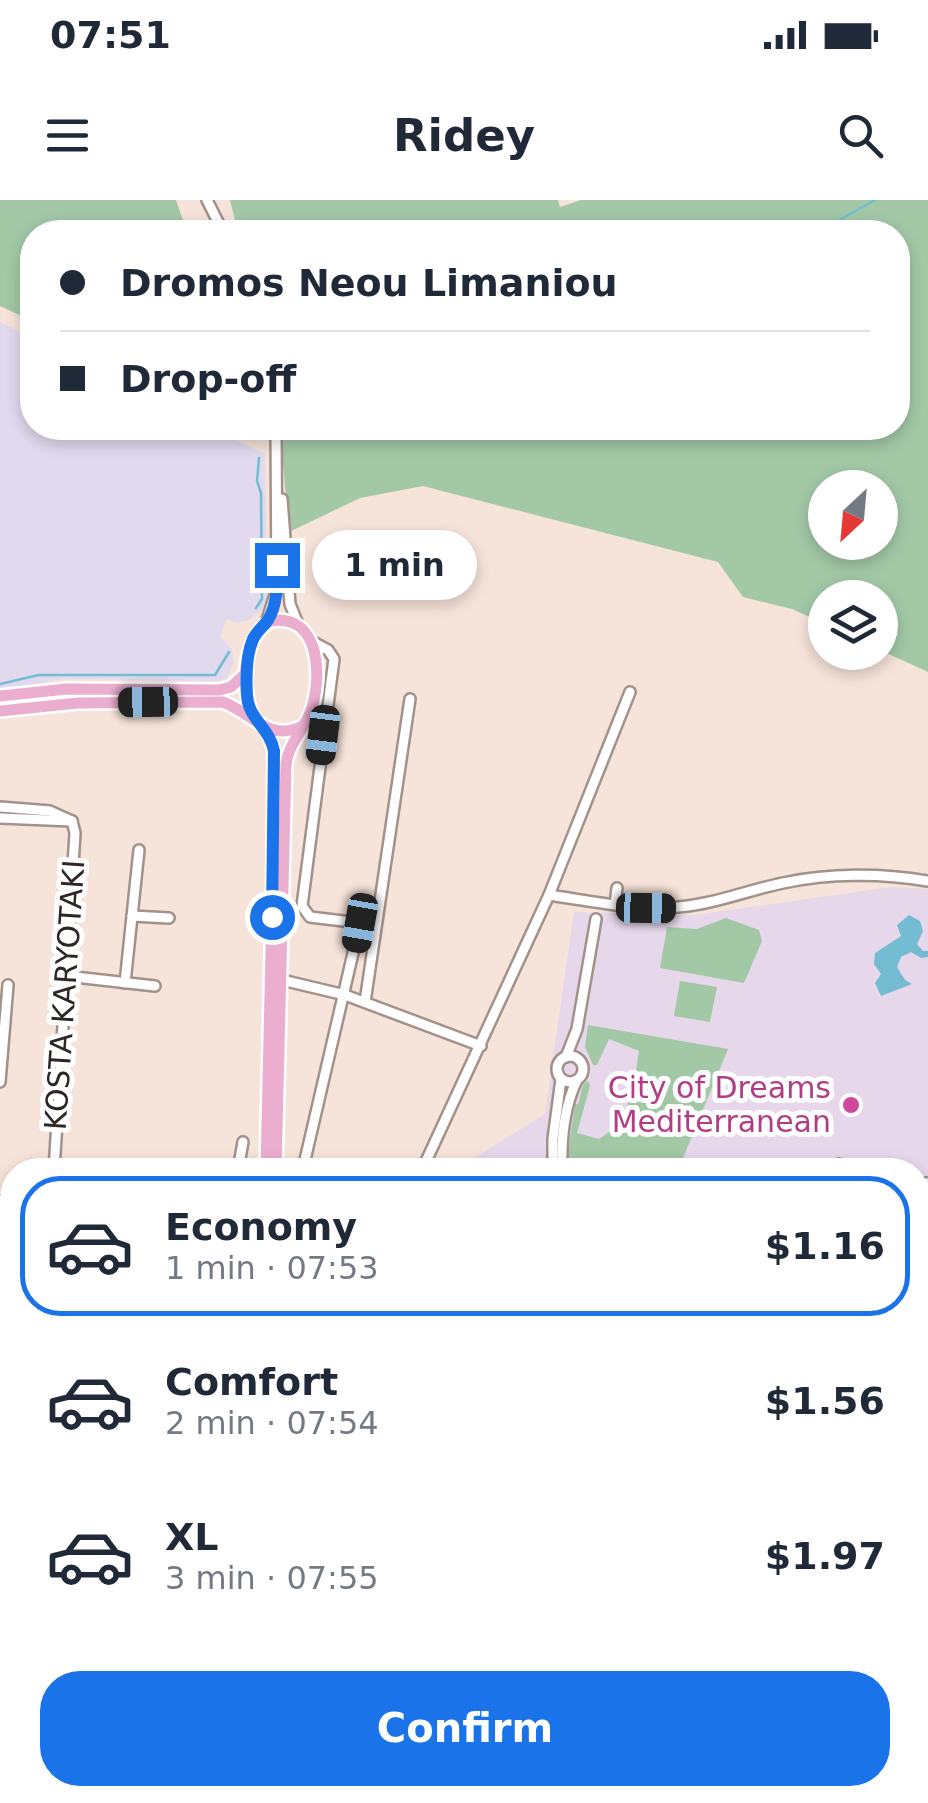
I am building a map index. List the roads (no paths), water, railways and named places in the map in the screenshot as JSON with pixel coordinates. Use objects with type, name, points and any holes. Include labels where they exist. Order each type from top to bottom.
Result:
[{"type":"main road","points":[[254,718],[247,698],[254,637],[266,623],[282,619],[298,624],[313,642],[316,679],[311,710],[286,764],[276,1158]]},
{"type":"main road","points":[[0,696],[67,690],[219,690],[231,687],[247,672]]},
{"type":"main road","points":[[0,714],[78,703],[223,702],[268,730],[282,733],[302,726]]},
{"type":"main road","points":[[266,1158],[274,751],[268,730]]},
{"type":"street","points":[[266,623],[277,588],[277,440]]},
{"type":"street","points":[[278,471],[288,544],[290,604],[298,624]]},
{"type":"street","points":[[305,1158],[360,923],[310,917],[302,906],[333,663],[328,650],[313,642]]},
{"type":"street","points":[[316,679],[333,663]]},
{"type":"street","points":[[428,1158],[549,895],[630,692]]},
{"type":"street","points":[[364,1002],[410,699]]},
{"type":"street","points":[[0,807],[50,811],[72,821]]},
{"type":"street","points":[[0,818],[72,821]]},
{"type":"street","name":"KOSTA KARYOTAKI","points":[[55,1158],[76,833],[72,821]]},
{"type":"street","points":[[125,983],[138,850]]},
{"type":"street","points":[[549,895],[646,908],[698,905],[805,879],[855,876],[928,881]]},
{"type":"street","points":[[615,904],[617,888]]},
{"type":"street","points":[[132,916],[169,918]]},
{"type":"street","points":[[554,1158],[561,1079],[557,1067],[566,1057],[577,1028],[596,919]]},
{"type":"street","points":[[66,976],[155,986]]},
{"type":"street","points":[[282,980],[344,994],[480,1046]]},
{"type":"street","points":[[0,1082],[8,985]]},
{"type":"street","points":[[563,1158],[572,1092],[584,1069],[579,1059],[577,1028]]},
{"type":"street","points":[[566,1057],[579,1059]]},
{"type":"street","points":[[561,1079],[577,1080]]},
{"type":"street","points":[[240,1158],[243,1142]]},
{"type":"water","points":[[909,915],[920,921],[923,931],[917,944],[928,951],[928,957],[911,952],[901,957],[897,967],[912,984],[881,996],[875,983],[881,974],[874,964],[875,953],[901,936],[897,925]]},
{"type":"waterway","points":[[839,220],[875,200]]},
{"type":"waterway","points":[[256,608],[262,599],[259,458]]},
{"type":"waterway","points":[[0,684],[39,675],[215,675],[229,652]]},
{"type":"place","name":"City of Dreams Mediterranean","points":[[851,1105]]}]
